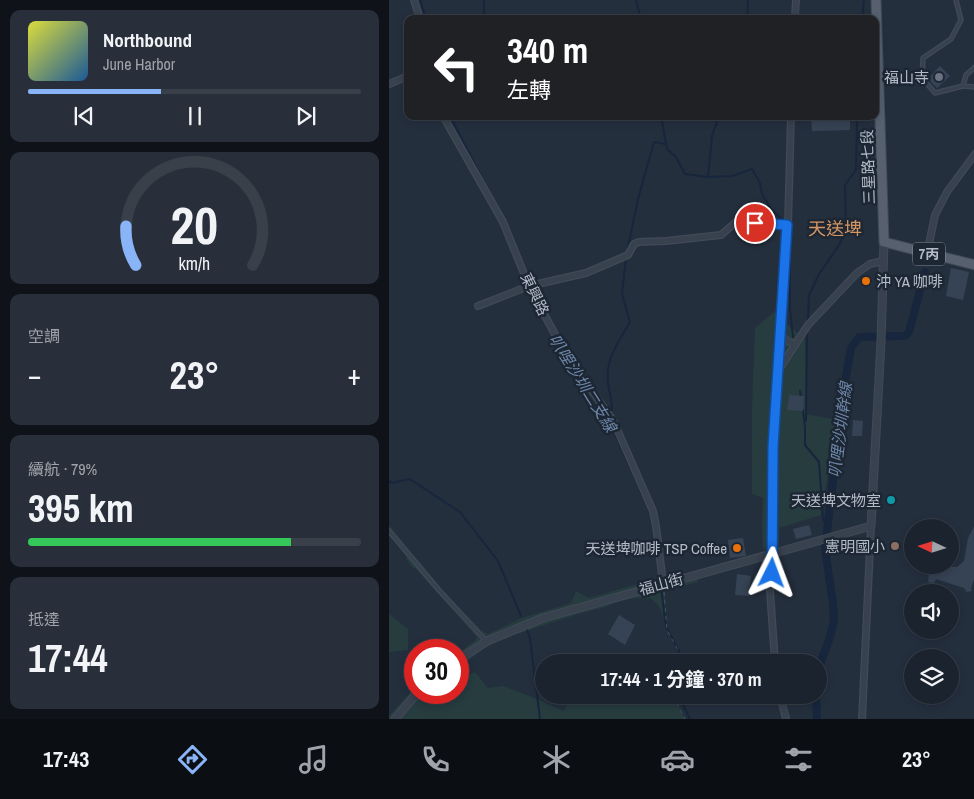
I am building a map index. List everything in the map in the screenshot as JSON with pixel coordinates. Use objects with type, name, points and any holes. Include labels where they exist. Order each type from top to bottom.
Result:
[{"type":"main road","name":"三星路七段","points":[[876,0],[876,15]]},
{"type":"main road","name":"三星路七段","points":[[879,104],[884,242]]},
{"type":"main road","name":"7丙","points":[[884,242],[974,266]]},
{"type":"street","points":[[414,0],[419,15]]},
{"type":"street","points":[[795,15],[796,0]]},
{"type":"street","points":[[389,84],[404,78]]},
{"type":"street","name":"東興路","points":[[445,120],[503,222],[529,286],[567,355],[613,420],[653,511],[663,583]]},
{"type":"street","points":[[775,654],[771,591],[773,447],[787,225],[791,120]]},
{"type":"street","points":[[927,254],[935,215],[947,192],[974,154]]},
{"type":"street","points":[[477,306],[529,286],[586,273],[628,255],[634,244],[639,242],[721,235],[736,222],[787,225]]},
{"type":"street","points":[[862,719],[881,342],[884,242]]},
{"type":"street","points":[[779,370],[808,325],[857,273],[870,264],[883,261]]},
{"type":"street","points":[[781,334],[786,340],[795,345]]},
{"type":"street","name":"福山街","points":[[469,653],[487,641],[525,624],[552,615],[871,526]]},
{"type":"street","points":[[395,719],[408,704]]},
{"type":"street","points":[[782,704],[786,719]]},
{"type":"lane","points":[[956,0],[961,20],[951,39],[923,58],[922,78],[935,93],[963,86],[974,87]]},
{"type":"lane","points":[[963,86],[966,75],[974,67]]},
{"type":"lane","points":[[879,76],[922,78]]},
{"type":"lane","points":[[389,531],[438,589],[487,641]]},
{"type":"path","points":[[663,583],[665,621],[679,654]]},
{"type":"path","points":[[678,704],[685,719]]},
{"type":"green space","points":[[774,312],[805,340],[806,414],[837,420],[821,515],[779,528],[779,546],[763,550],[763,498],[752,494],[752,407],[755,328]]},
{"type":"green space","points":[[389,525],[445,593],[481,630],[488,634],[522,618],[571,603],[576,591],[589,598],[658,578],[666,576],[667,578],[695,571],[698,582],[665,591],[665,621],[659,606],[652,599],[636,598],[618,601],[605,607],[502,639],[469,660],[469,645],[477,637],[416,569],[412,567],[406,559],[407,557],[389,535]]},
{"type":"green space","points":[[389,614],[408,629],[408,639],[404,639],[404,650],[389,652]]},
{"type":"green space","points":[[475,672],[488,688],[503,686],[535,698],[535,704],[548,704],[564,711],[567,704],[678,704],[685,719],[389,719],[389,716],[404,699],[404,704],[469,704],[469,675]]},
{"type":"building","name":"福山寺","points":[[940,66],[950,76],[937,88],[928,79]]},
{"type":"building","points":[[811,120],[850,120],[850,130],[812,131]]},
{"type":"building","points":[[761,205],[762,215],[743,217],[742,207]]},
{"type":"building","points":[[951,268],[969,272],[963,300],[946,296]]},
{"type":"building","points":[[789,395],[804,396],[803,411],[787,410]]},
{"type":"building","points":[[853,420],[863,421],[862,436],[852,436]]},
{"type":"building","points":[[809,525],[812,535],[796,539],[793,529]]},
{"type":"building","points":[[975,525],[975,577],[971,588],[972,591],[967,592],[964,588],[959,586],[959,584],[952,584],[936,579],[934,583],[928,582],[929,574],[959,574],[959,565],[964,561],[968,538]]},
{"type":"building","name":"天送埤咖啡 TSP Coffee","points":[[743,538],[746,556],[730,558],[728,540]]},
{"type":"building","points":[[737,574],[751,576],[749,596],[735,595]]},
{"type":"building","points":[[619,615],[635,625],[625,645],[608,634]]},
{"type":"waterway","name":"叭哩沙圳二支線","points":[[420,0],[425,15]]},
{"type":"waterway","points":[[484,0],[484,15]]},
{"type":"waterway","points":[[636,0],[640,15]]},
{"type":"waterway","points":[[747,15],[748,0]]},
{"type":"waterway","points":[[798,15],[799,0]]},
{"type":"waterway","points":[[862,15],[864,0]]},
{"type":"waterway","name":"叭哩沙圳二支線","points":[[452,120],[501,215]]},
{"type":"waterway","points":[[662,120],[667,149],[676,157],[685,174],[708,177]]},
{"type":"waterway","points":[[718,120],[712,136],[708,177],[732,176],[752,169],[760,183],[762,194],[772,210],[786,223]]},
{"type":"waterway","points":[[793,149],[794,120]]},
{"type":"waterway","points":[[808,319],[809,295],[819,274],[839,245],[846,231],[845,185],[856,170],[857,120]]},
{"type":"waterway","points":[[627,252],[638,199],[654,142],[666,144]]},
{"type":"waterway","name":"叭哩沙圳二支線","points":[[502,225],[509,244]]},
{"type":"waterway","points":[[790,239],[790,309],[793,337]]},
{"type":"waterway","points":[[612,410],[608,382],[609,366],[617,343],[630,322],[622,294],[626,257]]},
{"type":"waterway","name":"叭哩沙圳幹線","points":[[824,654],[834,620],[825,549],[843,394],[851,348],[859,337],[905,336],[909,332],[925,272]]},
{"type":"waterway","name":"叭哩沙圳二支線","points":[[548,327],[561,352]]},
{"type":"waterway","points":[[806,421],[807,334]]},
{"type":"waterway","name":"叭哩沙圳二支線","points":[[569,364],[578,376]]},
{"type":"waterway","points":[[800,391],[801,398]]},
{"type":"waterway","points":[[803,410],[805,445],[819,462],[823,519],[828,529]]},
{"type":"waterway","name":"叭哩沙圳二支線","points":[[607,416],[642,494]]},
{"type":"waterway","points":[[389,481],[392,483],[410,479],[460,512],[498,561],[521,616]]},
{"type":"waterway","name":"叭哩沙圳二支線","points":[[661,586],[667,628],[679,654]]},
{"type":"waterway","points":[[527,630],[530,638],[540,719]]},
{"type":"waterway","name":"叭哩沙圳二支線","points":[[682,704],[690,719]]},
{"type":"waterway","name":"叭哩沙圳幹線","points":[[816,704],[817,719]]},
{"type":"place","name":"福山寺","points":[[939,77]]},
{"type":"place","name":"沖 YA 咖啡","points":[[866,281]]},
{"type":"place","name":"天送埤文物室","points":[[891,500]]},
{"type":"place","name":"憲明國小","points":[[895,546]]},
{"type":"place","name":"天送埤咖啡 TSP Coffee","points":[[737,548]]},
{"type":"district","name":"天送埤","points":[[835,228]]},
{"type":"route","points":[[755,223],[787,225],[773,447],[772,573]]}]
